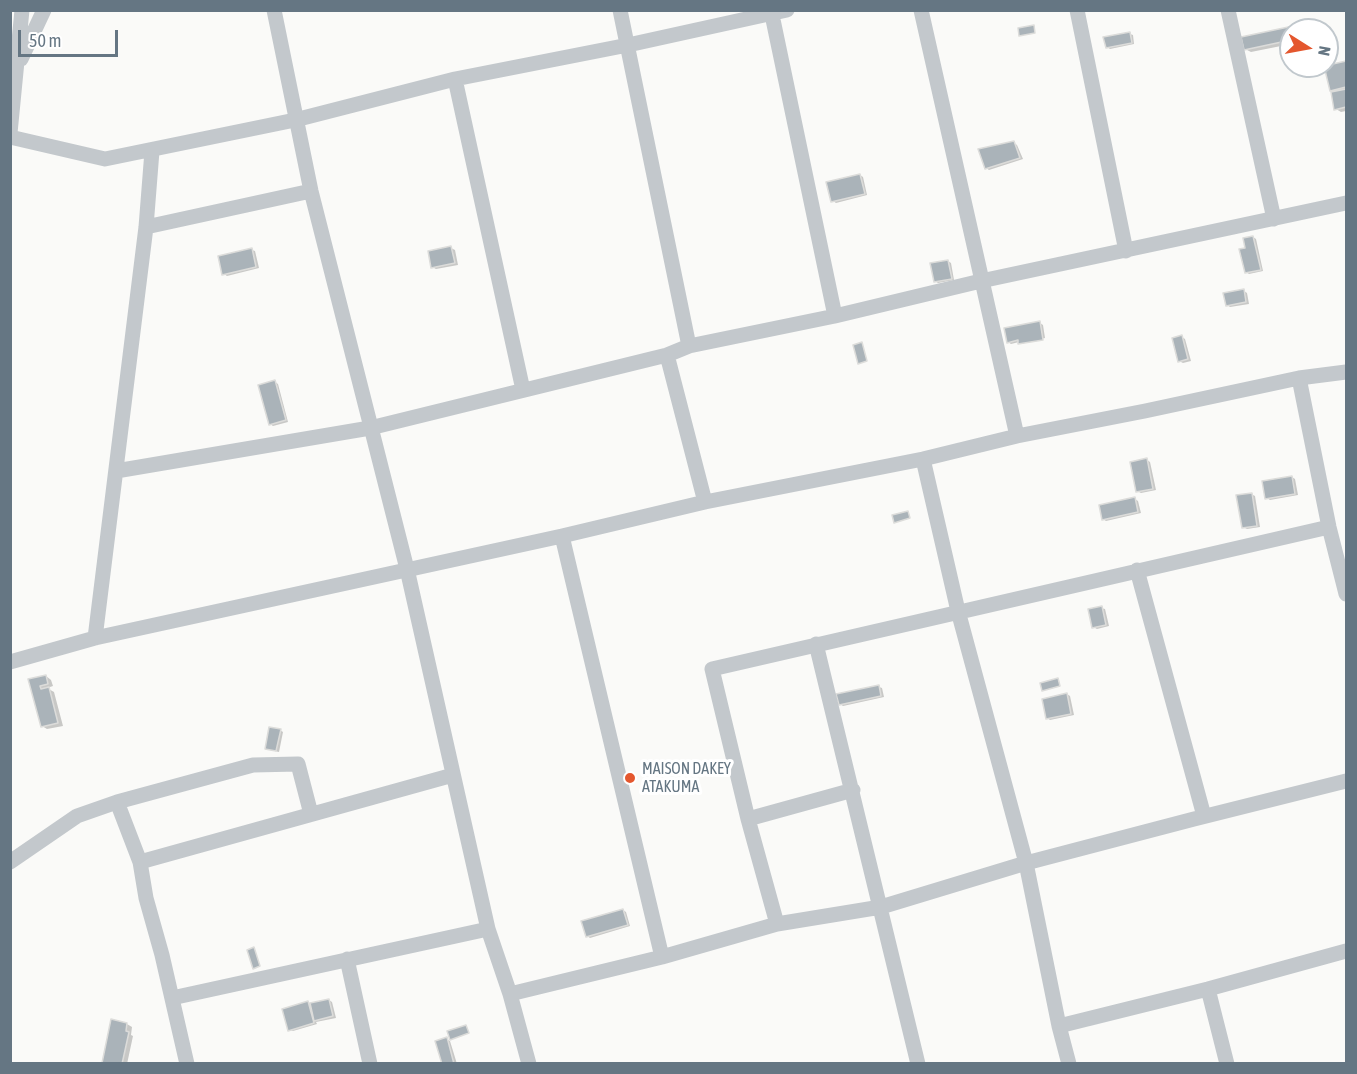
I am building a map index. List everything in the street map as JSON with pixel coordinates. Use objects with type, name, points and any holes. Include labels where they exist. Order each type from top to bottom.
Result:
[{"type":"street","points":[[22,10],[10,135],[105,159],[295,120],[455,79],[628,45],[787,10]]},
{"type":"street","points":[[16,72],[44,10]]},
{"type":"street","points":[[274,10],[311,192],[407,569],[488,929],[510,994],[529,1064]]},
{"type":"street","points":[[620,10],[689,346]]},
{"type":"street","points":[[921,10],[1017,436]]},
{"type":"street","points":[[1077,10],[1126,251]]},
{"type":"street","points":[[1228,10],[1274,219]]},
{"type":"street","points":[[771,13],[835,316]]},
{"type":"street","points":[[455,79],[523,390]]},
{"type":"street","points":[[95,638],[146,227],[152,151]]},
{"type":"street","points":[[146,227],[311,192]]},
{"type":"street","points":[[116,471],[370,428],[667,355],[689,346],[1347,203]]},
{"type":"street","points":[[667,355],[705,502]]},
{"type":"street","points":[[10,662],[95,638],[562,536],[705,502],[923,459],[1017,436],[1299,378],[1347,372]]},
{"type":"street","points":[[1299,378],[1329,528],[1347,594]]},
{"type":"street","points":[[923,459],[958,611],[1026,863],[1059,1026],[1069,1064]]},
{"type":"street","points":[[777,924],[748,819],[712,669],[1137,570],[1329,528]]},
{"type":"street","points":[[562,536],[662,957]]},
{"type":"street","points":[[1137,570],[1204,816]]},
{"type":"street","points":[[816,644],[881,907],[916,1063]]},
{"type":"street","points":[[10,862],[77,816],[117,802],[253,765],[298,764],[311,813]]},
{"type":"street","points":[[140,862],[453,775]]},
{"type":"street","points":[[510,994],[662,957],[777,924],[881,907],[1026,863],[1204,816],[1347,782]]},
{"type":"street","points":[[748,819],[853,790]]},
{"type":"street","points":[[117,802],[140,862],[146,898],[187,1064]]},
{"type":"street","points":[[172,998],[488,929]]},
{"type":"street","points":[[1059,1026],[1347,951]]},
{"type":"street","points":[[347,959],[370,1064]]},
{"type":"street","points":[[1208,989],[1227,1064]]},
{"type":"building","points":[[1034,25],[1035,33],[1019,36],[1018,28]]},
{"type":"building","points":[[1279,29],[1279,43],[1244,50],[1241,37]]},
{"type":"building","points":[[1130,32],[1132,43],[1106,48],[1103,37]]},
{"type":"building","points":[[1346,61],[1346,87],[1330,91],[1327,78],[1339,78],[1339,63]]},
{"type":"building","points":[[1346,89],[1346,107],[1334,110],[1331,92]]},
{"type":"building","points":[[1014,141],[1020,158],[985,169],[978,149]]},
{"type":"building","points":[[860,174],[865,194],[831,202],[826,182]]},
{"type":"building","points":[[1253,236],[1261,270],[1245,273],[1239,249],[1245,248],[1243,238]]},
{"type":"building","points":[[451,246],[455,263],[431,268],[428,251]]},
{"type":"building","points":[[252,248],[256,267],[222,275],[218,256]]},
{"type":"building","points":[[948,260],[952,279],[934,282],[930,263]]},
{"type":"building","points":[[1244,289],[1246,302],[1226,306],[1223,293]]},
{"type":"building","points":[[1040,321],[1043,340],[1018,344],[1018,340],[1007,343],[1004,328]]},
{"type":"building","points":[[1182,335],[1188,359],[1178,362],[1172,338]]},
{"type":"building","points":[[862,342],[867,361],[858,364],[853,345]]},
{"type":"building","points":[[275,380],[286,420],[269,425],[258,385]]},
{"type":"building","points":[[1147,458],[1153,489],[1136,492],[1130,462]]},
{"type":"building","points":[[1292,476],[1295,494],[1265,499],[1262,481]]},
{"type":"building","points":[[1252,493],[1257,526],[1242,528],[1236,495]]},
{"type":"building","points":[[1135,497],[1138,512],[1102,520],[1099,505]]},
{"type":"building","points":[[908,511],[910,518],[894,523],[892,515]]},
{"type":"building","points":[[1102,606],[1106,625],[1092,628],[1088,609]]},
{"type":"building","points":[[46,675],[48,684],[40,686],[41,689],[49,687],[58,723],[41,727],[28,679]]},
{"type":"building","points":[[1058,678],[1060,686],[1042,691],[1040,683]]},
{"type":"building","points":[[879,685],[881,696],[839,705],[836,694]]},
{"type":"building","points":[[1067,693],[1071,714],[1046,719],[1042,699]]},
{"type":"building","points":[[269,727],[281,729],[276,751],[265,749]]},
{"type":"building","points":[[623,909],[628,925],[586,937],[581,921]]},
{"type":"building","points":[[254,947],[260,966],[253,969],[247,950]]},
{"type":"building","points":[[329,999],[333,1016],[314,1021],[310,1003]]},
{"type":"building","points":[[308,1001],[314,1023],[288,1031],[282,1009]]},
{"type":"building","points":[[111,1019],[127,1023],[126,1031],[129,1032],[122,1064],[102,1063]]},
{"type":"building","points":[[466,1025],[469,1033],[450,1040],[447,1031]]},
{"type":"building","points":[[447,1037],[454,1064],[442,1064],[435,1041]]},
{"type":"place","name":"MAISON DAKEY ATAKUMA","points":[[630,778]]}]
